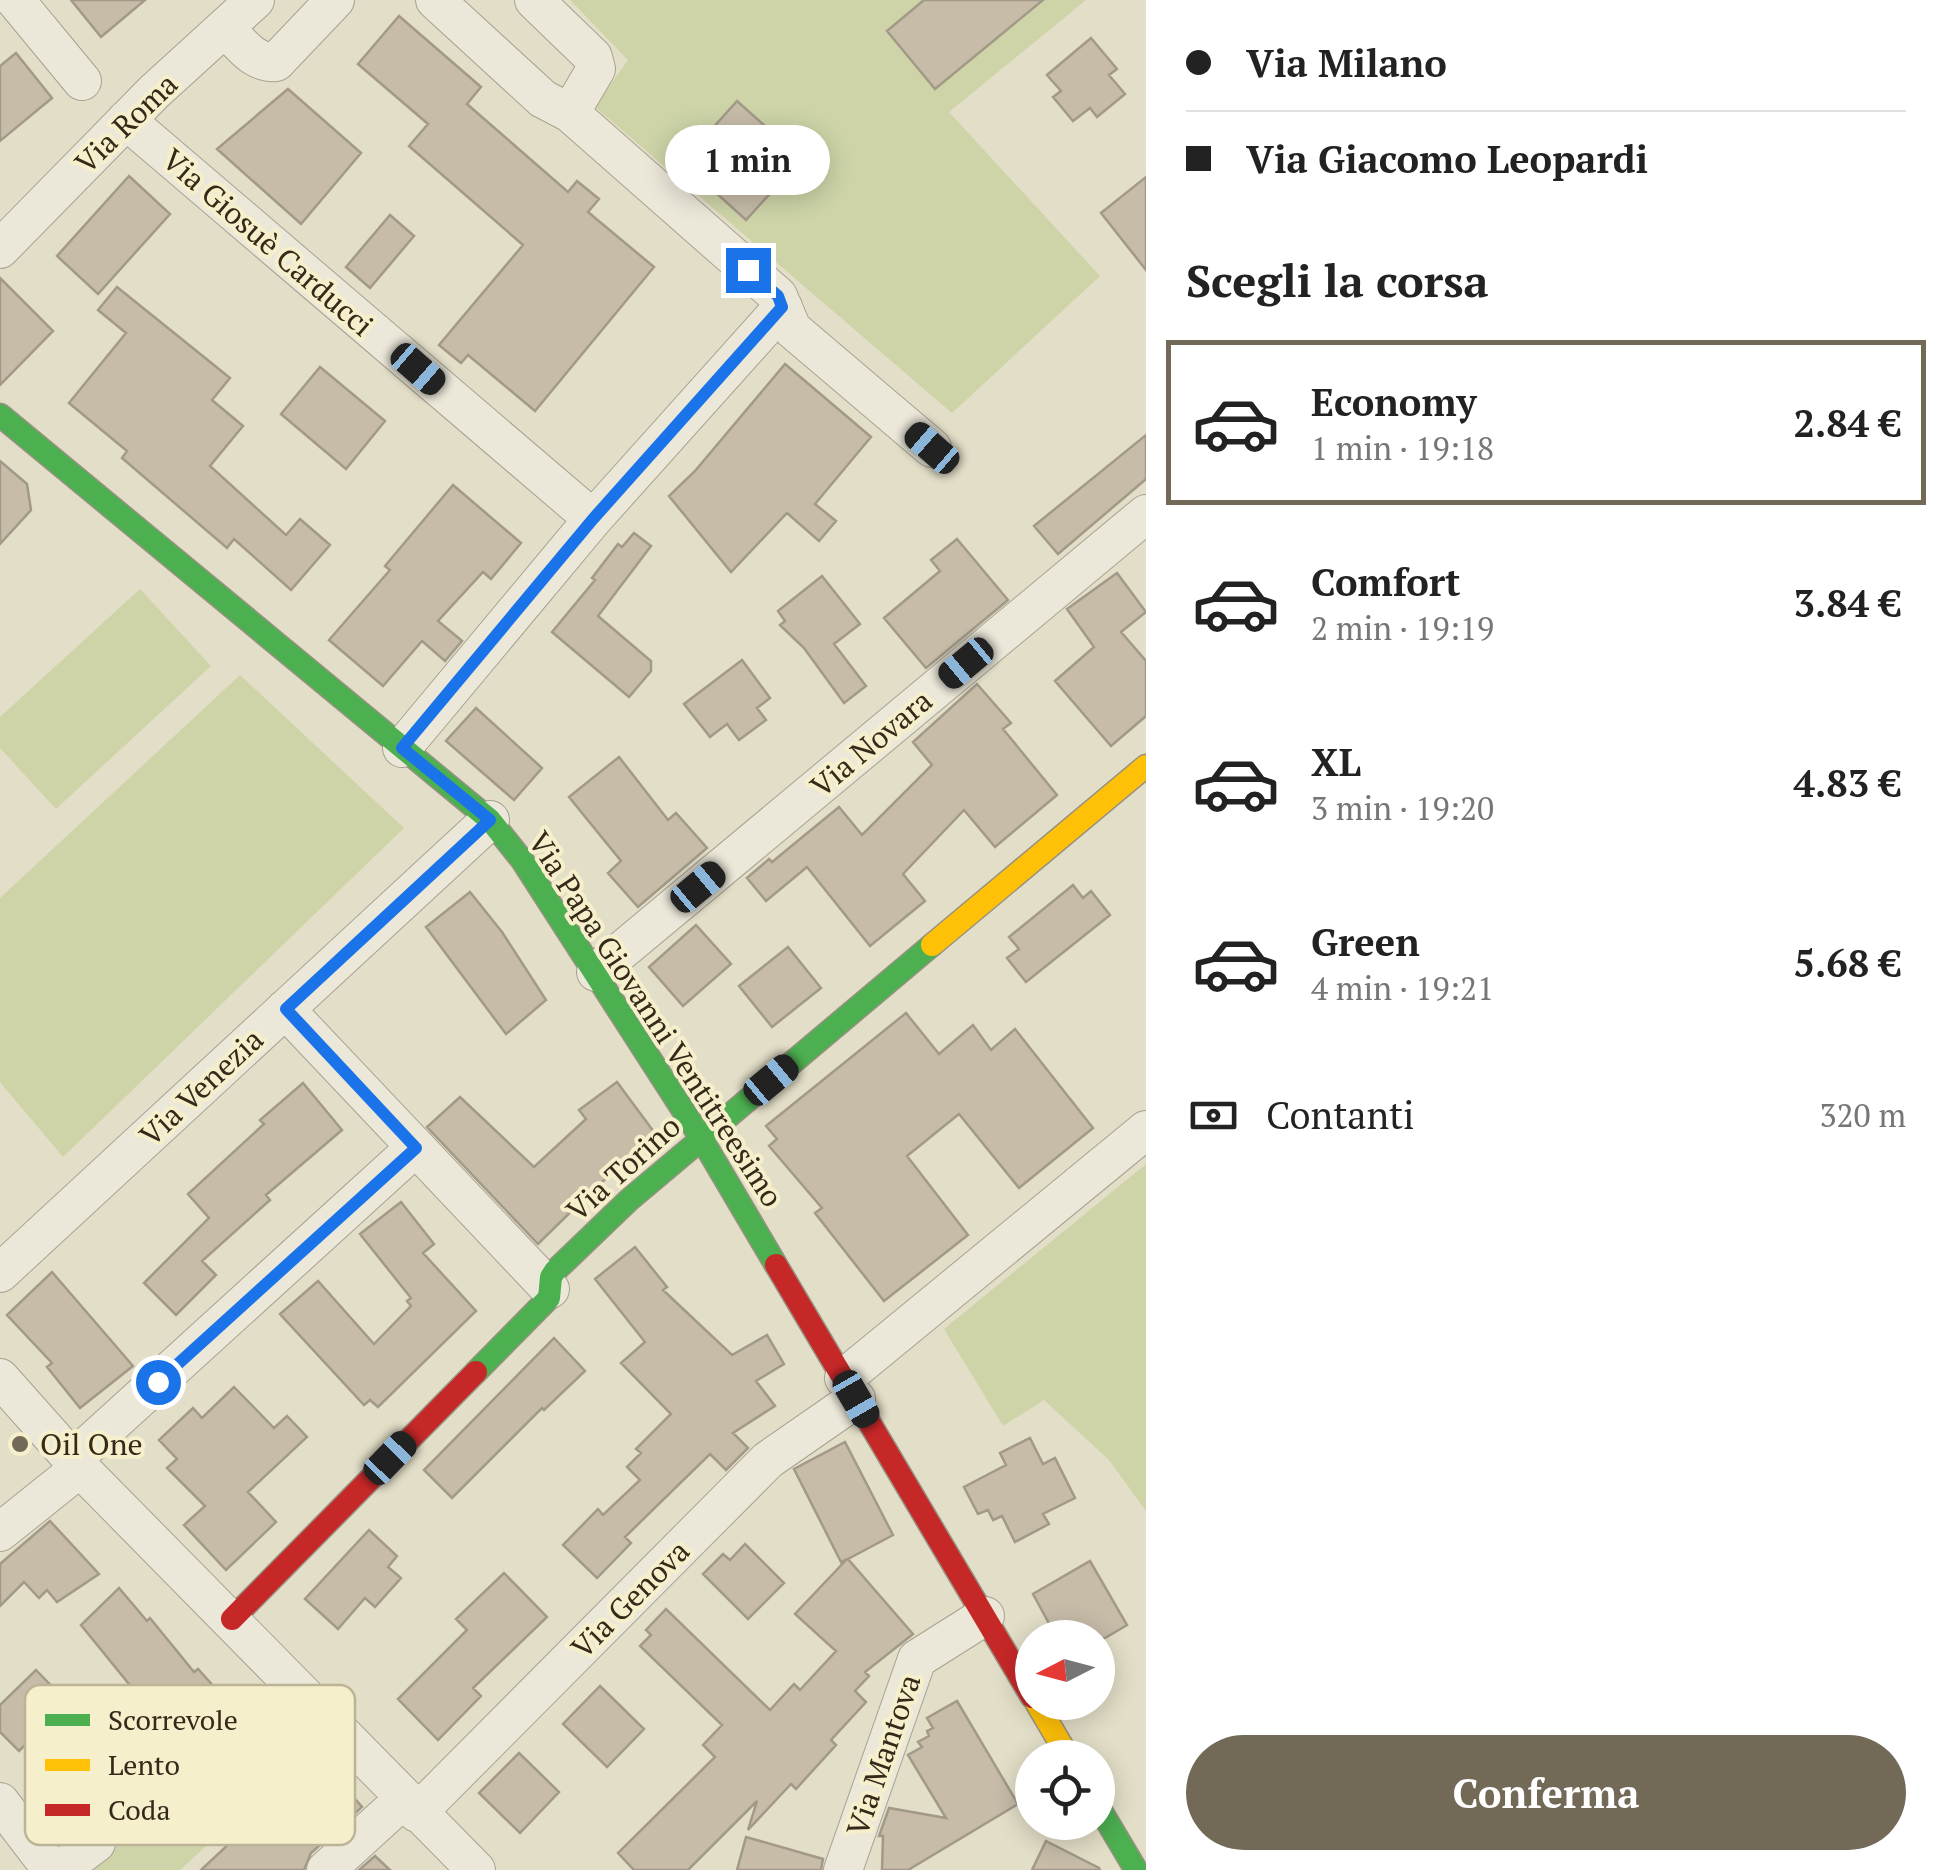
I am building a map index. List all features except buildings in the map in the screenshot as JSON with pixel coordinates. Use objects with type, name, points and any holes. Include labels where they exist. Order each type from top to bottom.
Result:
[{"type":"street","points":[[15,0],[82,81]]},
{"type":"street","name":"Via Roma","points":[[0,249],[126,120],[255,0]]},
{"type":"street","points":[[226,30],[255,58],[264,63],[276,62],[336,0]]},
{"type":"street","points":[[435,0],[544,99],[570,113],[778,296],[792,329],[932,448]]},
{"type":"street","points":[[534,0],[593,56],[596,69],[570,113]]},
{"type":"street","name":"Via Giosuè Carducci","points":[[126,120],[593,519]]},
{"type":"street","points":[[402,748],[593,519],[782,307]]},
{"type":"street","name":"Via Papa Giovanni Ventitreesimo","points":[[0,414],[490,820],[529,869],[701,1138],[1015,1667]]},
{"type":"street","name":"Via Novara","points":[[596,972],[1146,514]]},
{"type":"street","name":"Via Torino","points":[[232,1619],[549,1298],[555,1271],[628,1200],[1146,766]]},
{"type":"street","name":"Via Venezia","points":[[0,1273],[490,820]]},
{"type":"street","points":[[286,1009],[550,1289]]},
{"type":"street","name":"Via Genova","points":[[326,1870],[410,1806],[768,1460],[1146,1130]]},
{"type":"street","points":[[0,1532],[416,1148]]},
{"type":"street","points":[[0,1378],[76,1464],[295,1685]]},
{"type":"street","name":"Via Mantova","points":[[842,1870],[917,1659],[985,1616]]},
{"type":"street","points":[[355,1748],[476,1870]]},
{"type":"street","points":[[0,1802],[25,1832]]},
{"type":"street","points":[[1115,1835],[1136,1870]]},
{"type":"street","points":[[35,1845],[56,1870],[92,1845]]},
{"type":"green space","points":[[570,0],[1086,0],[949,112],[1100,276],[952,413],[595,107],[628,60]]},
{"type":"green space","points":[[140,589],[211,666],[56,809],[0,748],[0,717]]},
{"type":"green space","points":[[240,675],[404,828],[63,1157],[0,1082],[0,898]]},
{"type":"green space","points":[[1146,1164],[1146,1511],[1109,1460],[1044,1400],[1003,1426],[944,1329]]},
{"type":"green space","points":[[47,1845],[207,1845],[180,1870],[75,1870]]},
{"type":"traffic: fast","points":[[0,415],[490,820],[522,860],[701,1138],[776,1265]]},
{"type":"traffic: fast","points":[[476,1372],[549,1298],[555,1271],[629,1200],[932,945]]},
{"type":"traffic: fast","points":[[1115,1835],[1136,1870]]},
{"type":"traffic: slow","points":[[932,945],[1146,766]]},
{"type":"traffic: slow","points":[[1047,1720],[1058,1740]]},
{"type":"traffic: jam","points":[[776,1265],[1015,1668]]},
{"type":"traffic: jam","points":[[232,1619],[476,1372]]},
{"type":"place","name":"Oil One","points":[[20,1444]]},
{"type":"route","points":[[158,1382],[416,1148],[286,1009],[490,820],[402,748],[593,519],[782,307],[778,296],[748,270]]}]
